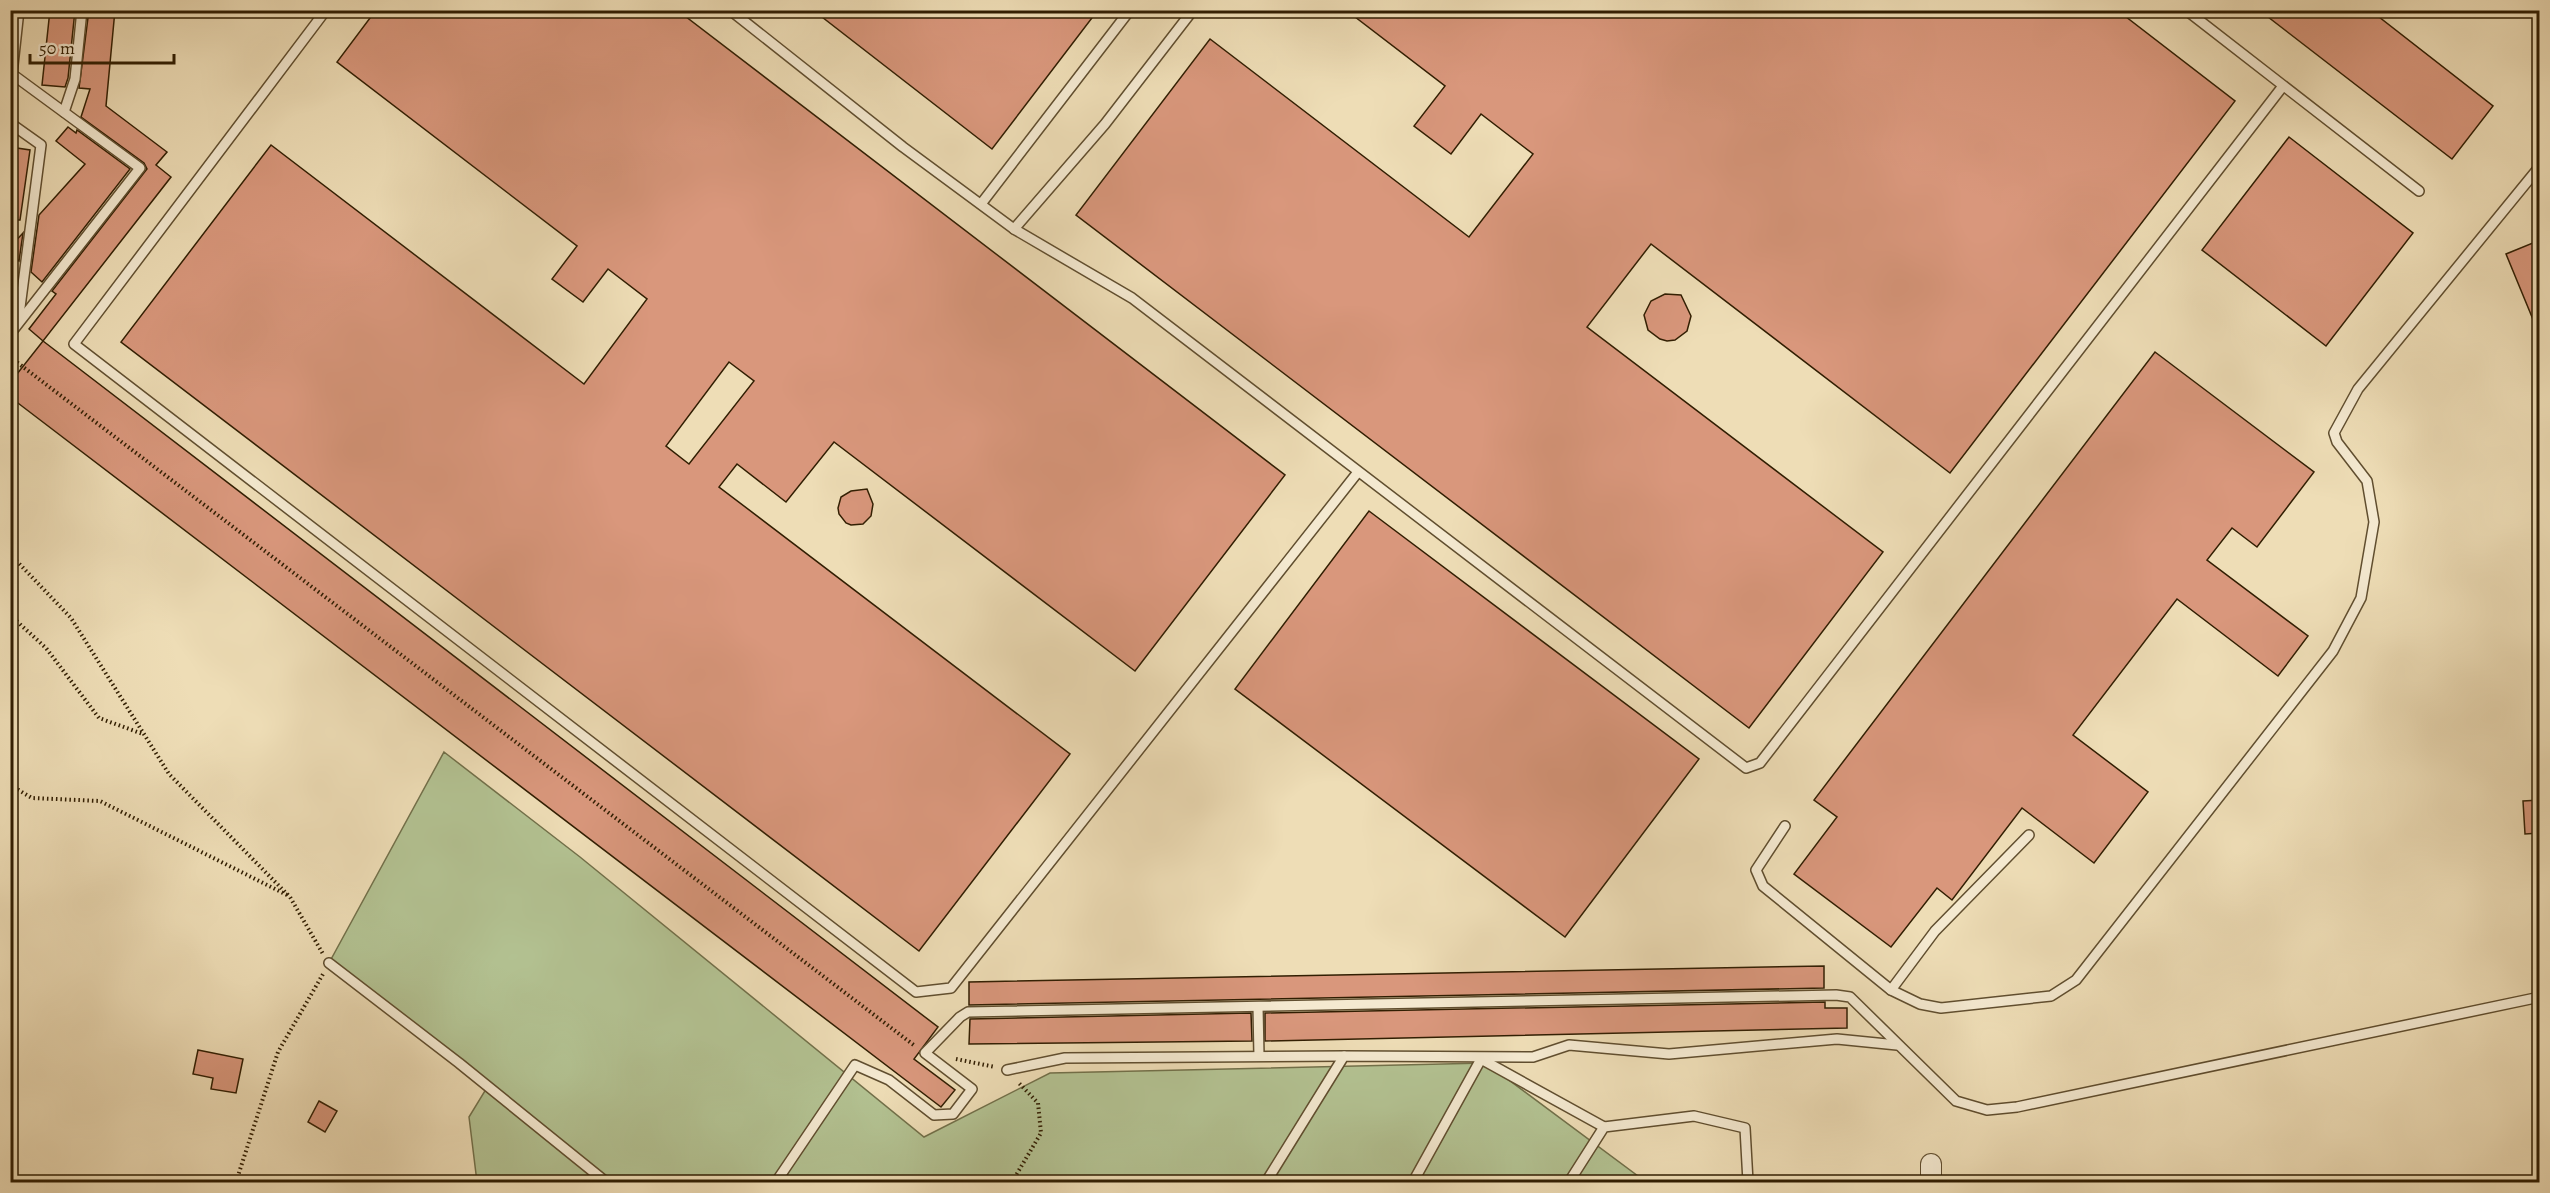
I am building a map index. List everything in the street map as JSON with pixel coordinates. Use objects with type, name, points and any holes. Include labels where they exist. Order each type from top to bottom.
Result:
[{"type":"lane","points":[[10,334],[140,168],[11,76],[19,10]]},
{"type":"lane","points":[[64,112],[75,79],[82,10]]},
{"type":"lane","points":[[326,10],[74,344],[916,992],[951,988],[1358,472]]},
{"type":"lane","points":[[730,10],[1014,229],[1132,298],[1746,768],[1760,763],[2283,86]]},
{"type":"lane","points":[[981,204],[1130,10]]},
{"type":"lane","points":[[1014,229],[1105,124],[1193,10]]},
{"type":"lane","points":[[2186,10],[2419,191]]},
{"type":"lane","points":[[10,123],[40,145],[18,325]]},
{"type":"lane","points":[[1785,826],[1756,870],[1762,886],[1891,990],[1920,1004],[1941,1008],[2051,996],[2076,980],[2333,651],[2361,598],[2374,522],[2367,480],[2337,442],[2334,433],[2358,389],[2540,166]]},
{"type":"lane","points":[[1891,990],[1935,931],[2029,836]]},
{"type":"lane","points":[[328,963],[459,1063],[606,1182]]},
{"type":"lane","points":[[776,1182],[855,1065],[889,1080],[934,1115],[953,1114],[972,1089],[924,1053],[968,1012],[1836,995],[1850,997],[1956,1101],[1987,1110],[2029,1104],[2540,997]]},
{"type":"lane","points":[[1258,1007],[1259,1056]]},
{"type":"lane","points":[[1007,1070],[1065,1058],[1344,1056],[1481,1059],[1533,1057],[1569,1045],[1669,1054],[1836,1040],[1897,1045]]},
{"type":"lane","points":[[1266,1182],[1344,1056]]},
{"type":"lane","points":[[1481,1059],[1604,1127],[1694,1116],[1745,1128],[1748,1182]]},
{"type":"lane","points":[[1413,1182],[1481,1059]]},
{"type":"lane","points":[[1569,1182],[1604,1127]]},
{"type":"path","points":[[10,357],[924,1053],[1007,1070],[1038,1103],[1041,1133],[1012,1182]]},
{"type":"path","points":[[10,554],[71,618],[169,774],[290,897],[328,963],[278,1052],[236,1182]]},
{"type":"path","points":[[10,615],[46,648],[99,718],[144,734]]},
{"type":"path","points":[[10,785],[32,798],[100,801],[290,897]]},
{"type":"green space","points":[[444,752],[580,857],[924,1137],[1050,1073],[1486,1063],[1646,1182],[477,1182],[469,1117],[488,1086],[329,963]]},
{"type":"building","points":[[50,10],[75,10],[68,78],[65,87],[42,85]]},
{"type":"building","points":[[89,10],[115,10],[106,106],[167,152],[156,165],[171,177],[43,341],[29,329],[56,294],[52,291],[147,169],[144,163],[81,117],[90,89],[79,88]]},
{"type":"building","points":[[376,10],[677,10],[1285,475],[1135,671],[834,442],[786,502],[737,464],[719,487],[1070,754],[919,951],[121,342],[271,145],[584,384],[647,299],[608,269],[583,302],[552,279],[577,246],[337,62]],"holes":[[[729,362],[754,381],[689,464],[666,446]]]},
{"type":"building","points":[[813,10],[1098,10],[992,149]]},
{"type":"building","points":[[1346,10],[2117,10],[2235,101],[1950,473],[1651,244],[1587,327],[1883,552],[1749,728],[1076,215],[1210,39],[1469,237],[1533,154],[1481,114],[1451,154],[1414,126],[1445,86]]},
{"type":"building","points":[[2259,10],[2370,10],[2493,106],[2452,159]]},
{"type":"building","points":[[68,127],[76,133],[77,130],[130,169],[42,282],[31,272],[39,215],[85,164],[56,141]]},
{"type":"building","points":[[2289,137],[2413,233],[2326,346],[2202,250]]},
{"type":"building","points":[[10,147],[30,150],[20,220],[10,220]]},
{"type":"building","points":[[23,233],[19,261],[10,253],[10,247]]},
{"type":"building","points":[[2540,240],[2540,334],[2539,334],[2506,254]]},
{"type":"building","points":[[1665,294],[1681,295],[1691,316],[1687,331],[1675,340],[1660,339],[1648,330],[1644,315],[1651,301]]},
{"type":"building","points":[[43,341],[938,1027],[914,1059],[955,1090],[941,1107],[10,397],[10,369],[17,374]]},
{"type":"building","points":[[2155,352],[2314,472],[2257,547],[2232,528],[2207,560],[2308,636],[2278,676],[2177,599],[2073,735],[2148,792],[2094,863],[2022,808],[1952,900],[1937,888],[1891,947],[1794,874],[1837,817],[1814,800]]},
{"type":"building","points":[[867,489],[873,504],[871,516],[863,524],[846,523],[839,514],[841,497],[851,491]]},
{"type":"building","points":[[1369,511],[1699,759],[1565,937],[1235,689]]},
{"type":"building","points":[[2540,800],[2540,833],[2525,834],[2523,801]]},
{"type":"building","points":[[1824,966],[1824,988],[969,1005],[969,982]]},
{"type":"building","points":[[1825,1002],[1825,1008],[1847,1008],[1847,1028],[1265,1041],[1265,1013]]},
{"type":"building","points":[[1251,1013],[1252,1041],[969,1044],[970,1019]]},
{"type":"building","points":[[198,1050],[243,1059],[236,1093],[211,1089],[213,1078],[193,1074]]},
{"type":"building","points":[[319,1101],[337,1111],[325,1132],[308,1122]]}]
